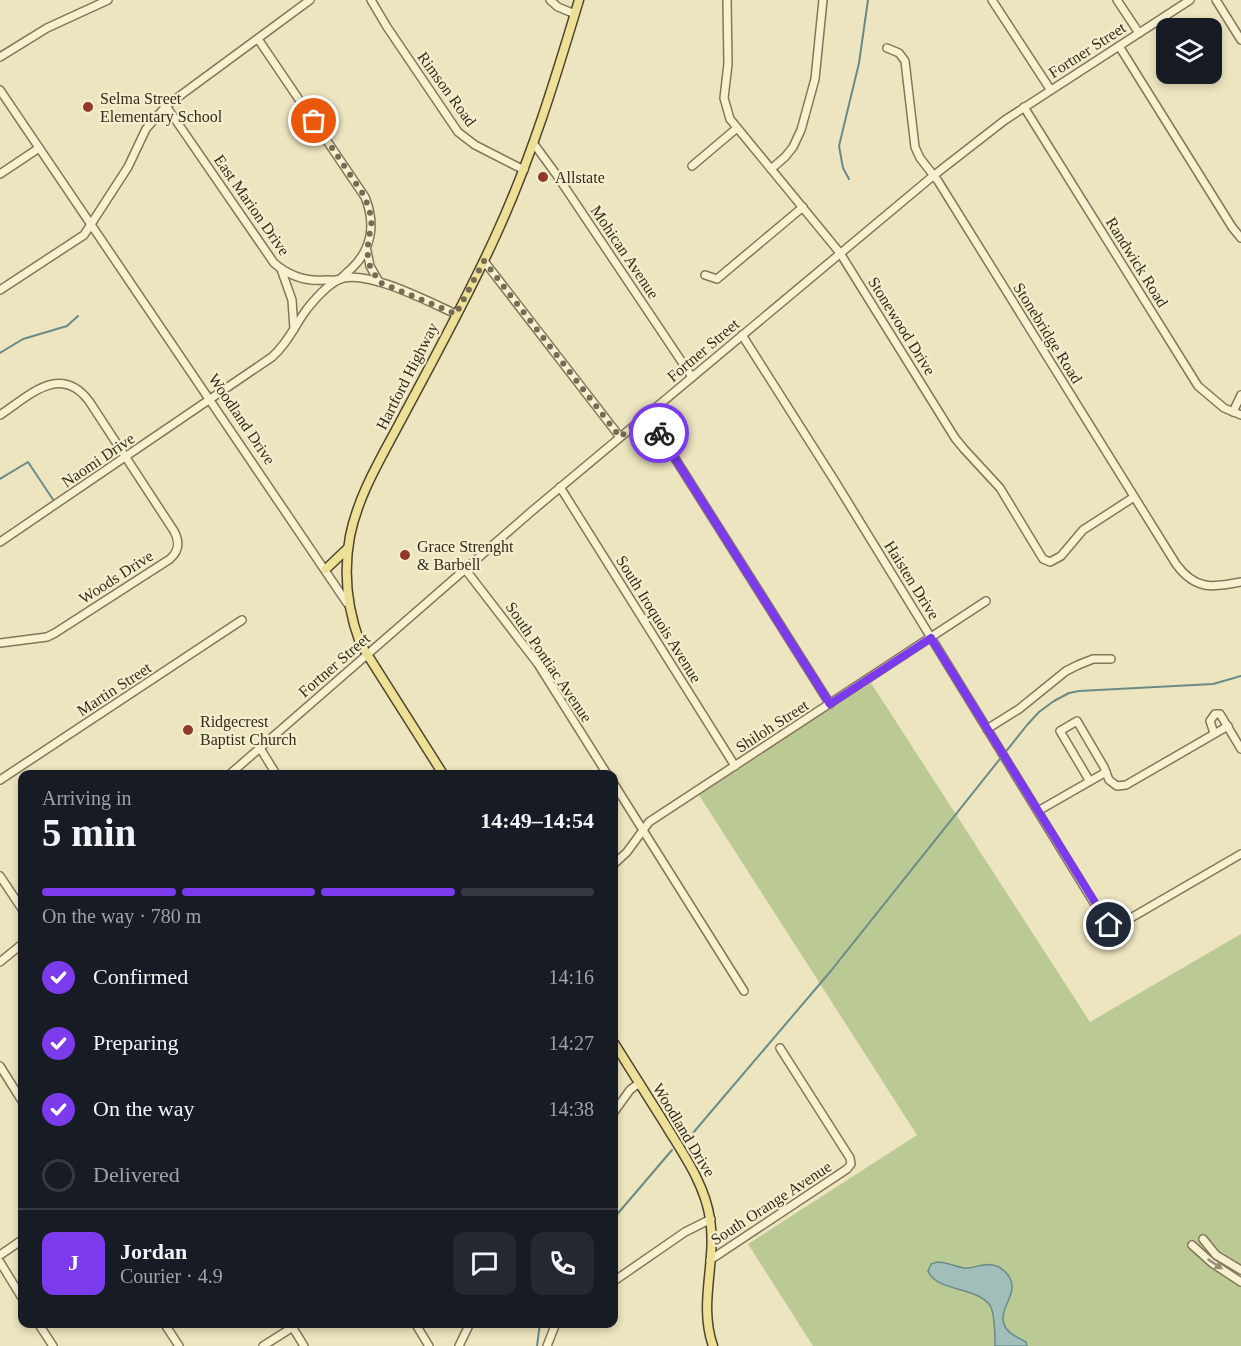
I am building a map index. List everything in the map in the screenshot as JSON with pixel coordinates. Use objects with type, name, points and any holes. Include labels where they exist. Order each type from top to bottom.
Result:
[{"type":"main road","name":"Hartford Highway","points":[[347,603],[348,548],[354,521],[368,486],[484,261],[524,170],[579,0]]},
{"type":"main road","points":[[326,569],[348,548]]},
{"type":"main road","name":"Woodland Drive","points":[[347,603],[355,629],[367,654],[440,770]]},
{"type":"main road","name":"Woodland Drive","points":[[618,1049],[697,1177],[705,1196],[711,1219],[712,1244],[706,1306],[707,1322],[714,1346]]},
{"type":"street","points":[[0,57],[47,28],[108,0]]},
{"type":"street","points":[[0,290],[84,235],[128,166],[146,129],[166,106],[310,0]]},
{"type":"street","name":"Rimson Road","points":[[371,0],[458,132],[475,145],[524,170]]},
{"type":"street","points":[[550,0],[558,7],[575,14]]},
{"type":"street","name":"Stonewood Drive","points":[[727,0],[728,64],[724,98],[727,115],[840,253],[955,438],[1000,488],[1045,561],[1050,562],[1061,556],[1083,530],[1134,497]]},
{"type":"street","points":[[771,169],[789,152],[801,130],[815,79],[824,0]]},
{"type":"street","points":[[992,0],[1050,90]]},
{"type":"street","points":[[1117,0],[1138,33]]},
{"type":"street","name":"Fortner Street","points":[[235,770],[560,487],[933,176],[1024,107],[1190,0]]},
{"type":"street","points":[[1216,0],[1241,40]]},
{"type":"street","points":[[258,39],[365,197],[372,219],[367,251],[370,266],[379,282]]},
{"type":"street","points":[[1119,46],[1241,238]]},
{"type":"street","name":"Stonebridge Road","points":[[887,48],[899,53],[905,61],[912,137],[920,158],[1176,564],[1186,577],[1206,586],[1222,586],[1241,582]]},
{"type":"street","name":"Woodland Drive","points":[[0,90],[347,603]]},
{"type":"street","name":"East Marion Drive","points":[[166,106],[268,254],[281,269],[291,275],[309,280],[362,278],[379,282],[456,314]]},
{"type":"street","name":"Randwick Road","points":[[1024,107],[1198,386],[1214,401],[1241,415]]},
{"type":"street","points":[[692,166],[736,128]]},
{"type":"street","name":"Mohican Avenue","points":[[534,144],[692,377]]},
{"type":"street","points":[[0,174],[39,148]]},
{"type":"street","points":[[705,275],[717,279],[803,207]]},
{"type":"street","name":"Naomi Drive","points":[[0,542],[272,357],[285,344],[307,309],[359,262],[367,251]]},
{"type":"street","points":[[484,261],[620,437]]},
{"type":"street","points":[[281,269],[292,300],[294,329]]},
{"type":"street","name":"Haisten Drive","points":[[742,335],[824,463],[1106,922],[1111,926],[1119,925],[1241,854]]},
{"type":"street","name":"Woods Drive","points":[[0,415],[49,385],[64,383],[72,385],[89,401],[177,536],[179,545],[175,553],[55,633],[47,637],[0,644]]},
{"type":"street","points":[[1233,412],[1241,395]]},
{"type":"street","points":[[647,414],[830,704]]},
{"type":"street","name":"South Iroquois Avenue","points":[[560,487],[735,766]]},
{"type":"street","name":"South Pontiac Avenue","points":[[465,569],[538,664],[604,770]]},
{"type":"street","name":"Shiloh Street","points":[[618,861],[649,822],[986,601]]},
{"type":"street","name":"Martin Street","points":[[0,780],[242,620]]},
{"type":"street","points":[[987,729],[1019,709],[1066,671],[1092,659],[1111,659]]},
{"type":"street","points":[[1214,733],[1210,721],[1215,714],[1220,714],[1241,749]]},
{"type":"street","points":[[1089,780],[1060,731],[1077,721],[1109,780],[1114,785],[1126,785],[1228,726]]},
{"type":"street","points":[[260,748],[274,770]]},
{"type":"street","points":[[1038,811],[1106,772]]},
{"type":"street","points":[[618,790],[744,991]]},
{"type":"street","points":[[0,876],[18,903]]},
{"type":"street","points":[[0,962],[18,947]]},
{"type":"street","name":"South Orange Avenue","points":[[710,1260],[847,1169],[851,1164],[850,1158],[780,1048]]},
{"type":"street","points":[[0,1066],[18,1095]]},
{"type":"street","points":[[618,1106],[630,1090],[639,1083]]},
{"type":"street","name":"South Orange Avenue","points":[[618,1278],[685,1232],[711,1219]]},
{"type":"street","points":[[1203,1239],[1216,1255],[1241,1270]]},
{"type":"street","points":[[0,1255],[18,1243]]},
{"type":"street","points":[[1192,1245],[1212,1263],[1241,1282]]},
{"type":"street","points":[[0,1262],[18,1291]]},
{"type":"street","points":[[41,1328],[53,1346]]},
{"type":"street","points":[[167,1328],[179,1346]]},
{"type":"street","points":[[262,1346],[287,1328]]},
{"type":"street","points":[[293,1328],[304,1346]]},
{"type":"street","points":[[418,1328],[429,1346]]},
{"type":"street","points":[[459,1346],[468,1328]]},
{"type":"street","points":[[547,1346],[554,1328]]},
{"type":"green space","points":[[871,683],[1090,1022],[1241,934],[1241,1346],[813,1346],[748,1244],[917,1135],[699,795]]},
{"type":"water","points":[[937,1262],[965,1268],[989,1264],[1005,1271],[1012,1288],[1004,1312],[1004,1324],[1010,1333],[1026,1342],[1027,1346],[995,1346],[994,1318],[989,1304],[975,1294],[947,1286],[932,1277],[928,1271],[931,1264]]},
{"type":"waterway","points":[[849,179],[843,168],[839,146],[859,63],[868,0]]},
{"type":"waterway","points":[[0,353],[23,339],[67,326],[78,316]]},
{"type":"waterway","points":[[0,479],[28,462],[54,501]]},
{"type":"waterway","points":[[687,1140],[830,972],[1039,712],[1069,693],[1079,691],[1213,684],[1241,676]]},
{"type":"waterway","points":[[618,1213],[672,1150]]},
{"type":"waterway","points":[[537,1346],[539,1328]]},
{"type":"way so far","points":[[314,121],[369,206],[372,219],[367,251],[370,266],[379,282],[456,314],[484,261],[620,437],[647,414],[659,433]]},
{"type":"place","name":"Selma Street Elementary School","points":[[88,107]]},
{"type":"place","name":"Allstate","points":[[543,177]]},
{"type":"place","name":"Grace Strenght & Barbell","points":[[405,555]]},
{"type":"place","name":"Ridgecrest Baptist Church","points":[[188,730]]},
{"type":"route","points":[[659,433],[830,704],[931,638],[1109,925]]}]
